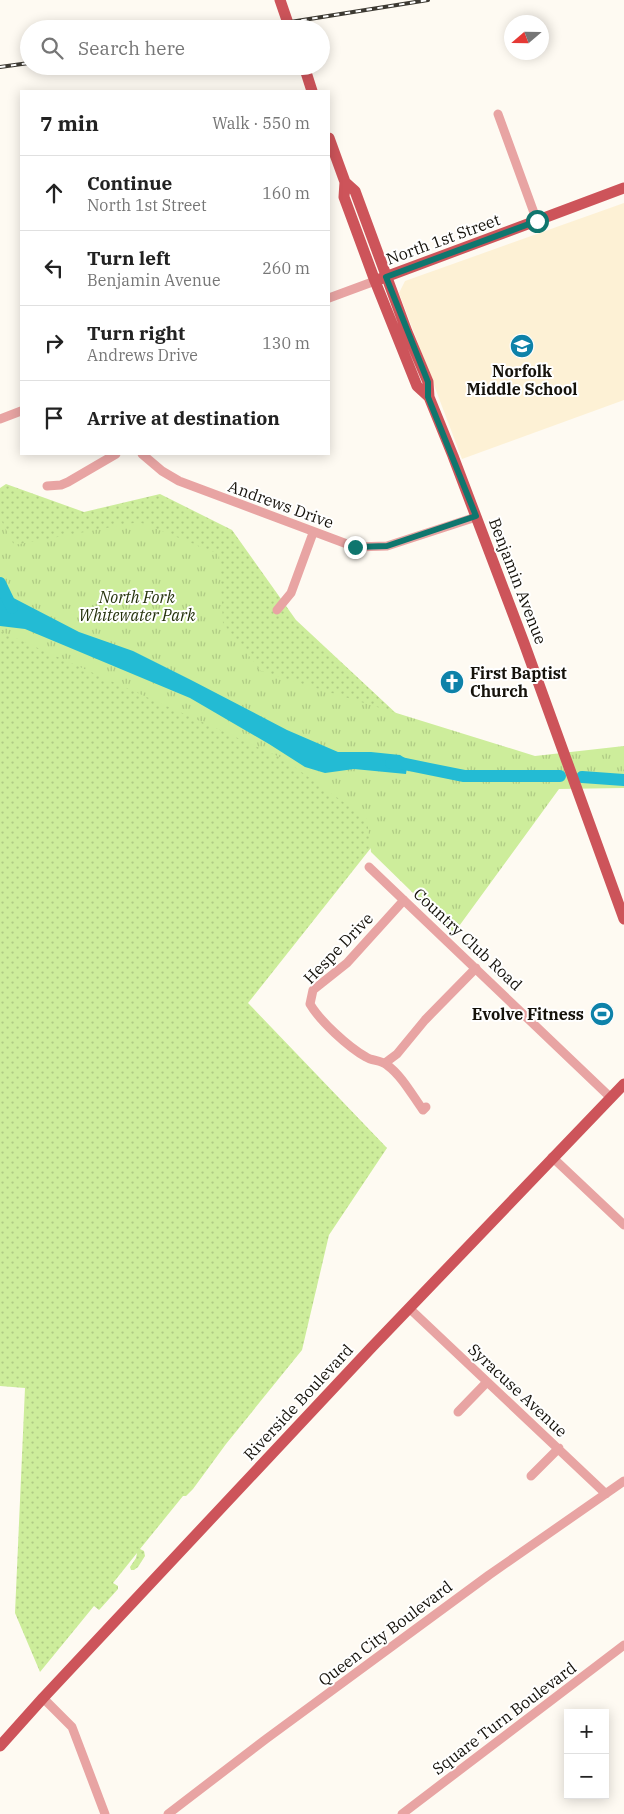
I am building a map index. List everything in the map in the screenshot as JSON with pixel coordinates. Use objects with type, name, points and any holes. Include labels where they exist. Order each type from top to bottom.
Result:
[{"type":"main road","points":[[280,0],[287,20]]},
{"type":"main road","points":[[307,75],[312,90]]},
{"type":"main road","points":[[330,141],[346,182]]},
{"type":"main road","name":"Benjamin Avenue","points":[[346,182],[355,191],[386,277],[428,382],[428,397],[476,516],[624,919]]},
{"type":"main road","name":"Benjamin Avenue","points":[[346,182],[344,197],[374,281],[417,386],[428,397]]},
{"type":"main road","name":"North 1st Street","points":[[374,281],[624,188]]},
{"type":"main road","name":"Riverside Boulevard","points":[[0,1746],[409,1308],[610,1096],[624,1084]]},
{"type":"street","points":[[498,114],[537,221]]},
{"type":"street","name":"North 1st Street","points":[[330,298],[374,281]]},
{"type":"street","points":[[0,419],[20,411]]},
{"type":"street","points":[[48,486],[61,485],[68,482],[114,455]]},
{"type":"street","name":"Andrews Drive","points":[[143,455],[179,482],[355,547],[387,546],[476,516]]},
{"type":"street","points":[[277,610],[292,593],[313,532]]},
{"type":"street","name":"Country Club Road","points":[[369,867],[610,1096]]},
{"type":"street","name":"Hespe Drive","points":[[385,1063],[366,1058],[328,1027],[316,1015],[310,1001],[313,990],[347,963],[404,900]]},
{"type":"street","points":[[426,1107],[424,1110],[396,1072],[385,1063],[397,1054],[425,1020],[476,968]]},
{"type":"street","points":[[552,1157],[624,1225]]},
{"type":"street","name":"Syracuse Avenue","points":[[409,1308],[606,1494]]},
{"type":"street","points":[[458,1412],[487,1382]]},
{"type":"street","points":[[532,1476],[559,1448]]},
{"type":"street","name":"Queen City Boulevard","points":[[168,1814],[266,1738],[488,1575],[624,1481]]},
{"type":"street","name":"Square Turn Boulevard","points":[[402,1814],[624,1645]]},
{"type":"street","points":[[43,1698],[72,1727],[104,1814]]},
{"type":"shaded area","name":"Norfolk Middle School","points":[[624,203],[624,400],[462,459],[399,293],[405,281]]},
{"type":"green space","points":[[6,484],[84,512],[160,494],[232,530],[296,620],[443,757],[248,1003],[387,1148],[329,1235],[302,1350],[226,1444],[193,1489],[186,1496],[183,1496],[140,1549],[144,1551],[145,1556],[138,1567],[131,1570],[130,1567],[137,1553],[113,1583],[118,1586],[118,1589],[99,1610],[94,1606],[40,1672],[15,1613],[25,1388],[0,1386],[0,488]]},
{"type":"green space","name":"North Fork Whitewater Park","points":[[0,518],[14,545],[139,522],[219,554],[223,623],[261,671],[535,756],[624,746],[624,788],[559,789],[454,933],[371,852],[367,819],[282,758],[0,631]]},
{"type":"water","points":[[0,591],[79,632],[133,651],[287,730],[338,752],[371,752],[400,755],[408,760],[406,774],[354,769],[325,773],[305,767],[190,698],[25,629],[0,626]]},
{"type":"waterway","points":[[0,583],[12,608]]},
{"type":"waterway","points":[[391,763],[400,763],[464,776],[560,776]]},
{"type":"waterway","points":[[582,777],[624,780]]},
{"type":"railway","points":[[303,20],[428,0]]},
{"type":"railway","points":[[0,67],[20,64]]},
{"type":"place","name":"Norfolk Middle School","points":[[522,346]]},
{"type":"place","name":"First Baptist Church","points":[[452,682]]},
{"type":"place","name":"Evolve Fitness","points":[[602,1014]]},
{"type":"route","points":[[355,547],[387,546],[476,516],[428,397],[428,382],[386,277],[537,221]]}]
